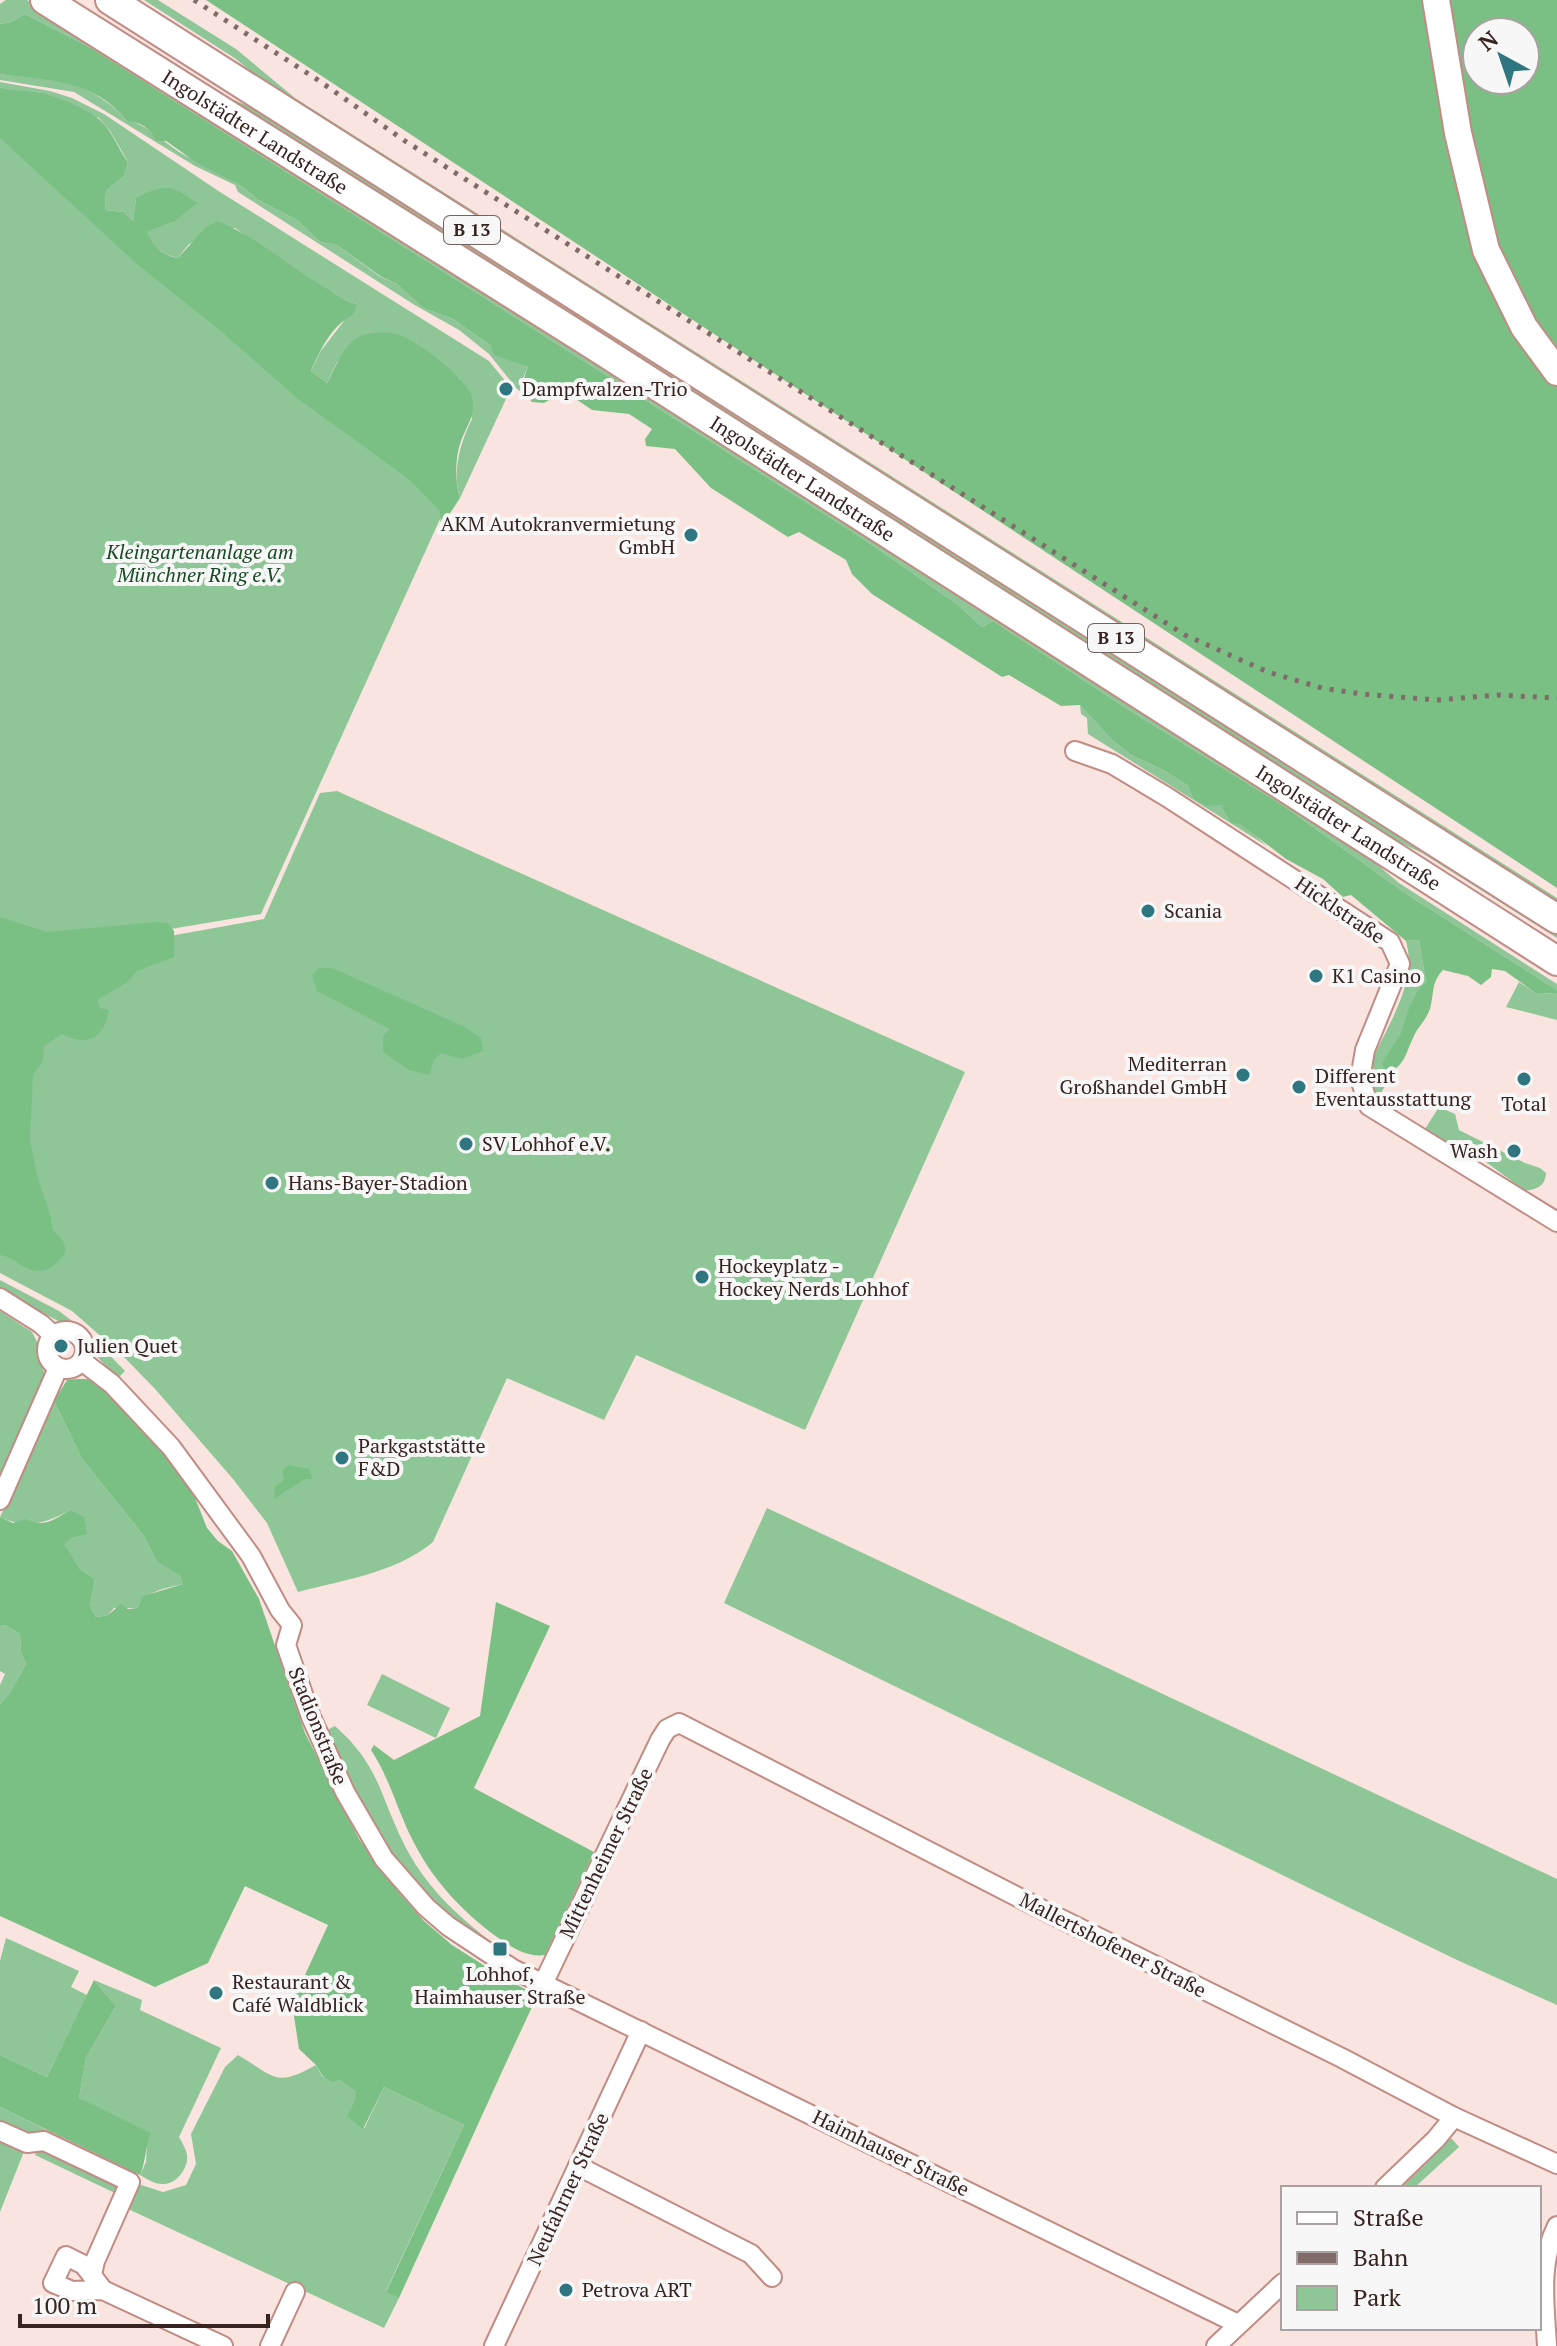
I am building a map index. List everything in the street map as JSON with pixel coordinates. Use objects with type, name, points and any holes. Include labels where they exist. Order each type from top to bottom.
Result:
[{"type":"main road","name":"Ingolstädter Landstraße","points":[[45,0],[587,341],[1557,961]]},
{"type":"main road","name":"Ingolstädter Landstraße","points":[[110,0],[1557,919]]},
{"type":"main road","points":[[1436,0],[1458,133],[1486,250],[1524,327],[1557,372]]},
{"type":"street","name":"Hicklstraße","points":[[1075,751],[1112,764],[1167,797],[1390,942],[1400,964],[1365,1050],[1360,1079],[1369,1106],[1557,1222]]},
{"type":"street","name":"Stadionstraße","points":[[0,1298],[53,1335],[62,1331],[77,1334],[85,1347],[82,1361],[112,1384],[171,1447],[251,1556],[292,1625],[286,1645],[311,1717],[345,1792],[384,1859],[419,1900],[448,1926],[504,1964],[543,1984]]},
{"type":"street","points":[[53,1335],[46,1353],[58,1368],[68,1370],[82,1361]]},
{"type":"street","points":[[0,1500],[58,1368]]},
{"type":"street","name":"Mittenheimer Straße","points":[[543,1984],[660,1740],[672,1724]]},
{"type":"street","name":"Mallertshofener Straße","points":[[672,1724],[684,1724],[1051,1914],[1454,2117],[1557,2164]]},
{"type":"street","name":"Haimhauser Straße","points":[[543,1984],[1238,2324]]},
{"type":"street","name":"Neufahrner Straße","points":[[494,2346],[641,2031]]},
{"type":"street","points":[[1387,2186],[1454,2117]]},
{"type":"street","points":[[0,2131],[27,2143],[44,2141],[130,2182],[95,2261],[97,2282],[223,2346]]},
{"type":"street","points":[[578,2166],[751,2254],[772,2277]]},
{"type":"street","points":[[1547,2346],[1544,2273],[1548,2242],[1557,2226]]},
{"type":"street","points":[[1216,2346],[1281,2285]]},
{"type":"street","points":[[270,2346],[295,2292]]},
{"type":"green space","points":[[6,0],[27,0],[1354,845],[1399,883],[1557,984],[1557,990],[1405,893],[1284,806],[993,621],[982,627],[957,604],[859,536],[93,49],[25,14],[0,24],[0,4]]},
{"type":"green space","points":[[63,0],[72,0],[220,94],[258,110],[1557,933],[1557,938],[1422,853],[1370,828]]},
{"type":"green space","points":[[144,0],[158,0],[236,49],[295,98],[1557,898],[1557,909],[261,80],[236,59]]},
{"type":"green space","points":[[206,0],[1425,0],[1515,331],[1557,387],[1557,888]]},
{"type":"green space","points":[[1445,0],[1557,0],[1557,352],[1533,319],[1495,245],[1465,128]]},
{"type":"green space","points":[[25,14],[93,49],[859,536],[957,604],[982,627],[993,621],[1284,806],[1405,893],[1557,990],[1557,993],[1537,994],[1505,971],[1492,969],[1491,977],[1481,985],[1468,976],[1443,970],[1435,982],[1428,1014],[1403,1060],[1383,1076],[1382,1063],[1401,1033],[1418,990],[1426,982],[1419,940],[1406,941],[1351,895],[1343,897],[1323,879],[1286,859],[1240,824],[1231,823],[1221,805],[1206,806],[1193,798],[1189,786],[1131,755],[1111,739],[1080,705],[1061,706],[1009,675],[1002,677],[872,594],[852,574],[846,560],[799,532],[788,537],[711,488],[675,449],[646,446],[645,439],[652,429],[629,414],[592,410],[570,395],[558,395],[544,403],[532,402],[523,385],[528,367],[494,355],[491,346],[453,319],[423,308],[397,284],[380,276],[337,245],[320,242],[297,220],[258,200],[243,187],[197,163],[166,141],[156,141],[148,129],[127,121],[99,96],[68,84],[0,74],[0,24]]},
{"type":"green space","points":[[0,74],[66,82],[95,94],[127,121],[146,128],[179,152],[297,220],[320,242],[337,245],[379,276],[397,284],[423,308],[453,319],[512,361],[528,367],[522,380],[523,393],[489,354],[459,330],[413,304],[238,192],[235,185],[195,166],[74,92],[0,80]]},
{"type":"green space","points":[[0,82],[50,91],[104,114],[220,192],[489,361],[511,388],[460,498],[458,457],[472,419],[460,379],[416,343],[337,362],[327,383],[311,371],[320,352],[357,304],[311,282],[235,228],[189,244],[178,258],[163,252],[151,242],[146,232],[174,222],[136,198],[133,221],[124,212],[105,210],[106,191],[124,176],[128,162],[99,118],[39,92],[0,87]]},
{"type":"green space","points":[[0,87],[51,96],[88,112],[105,125],[128,162],[124,176],[106,191],[105,210],[124,212],[133,221],[136,198],[162,188],[181,192],[197,203],[174,222],[147,232],[163,253],[178,258],[206,227],[217,221],[259,243],[340,297],[357,304],[353,315],[339,325],[328,339],[311,371],[327,383],[352,342],[374,333],[405,337],[453,372],[469,390],[473,410],[457,457],[456,478],[460,498],[441,527],[440,511],[410,480],[297,398],[222,332],[138,265],[0,138]]},
{"type":"green space","name":"Kleingartenanlage am Münchner Ring e.V.","points":[[0,122],[445,508],[261,914],[57,948],[0,930]]},
{"type":"green space","points":[[1080,705],[1111,739],[1131,755],[1163,770],[1221,805],[1267,846],[1088,734],[1087,718],[1081,714]]},
{"type":"green space","name":"SV Lohhof e.V.","points":[[337,791],[965,1072],[805,1430],[636,1355],[604,1420],[507,1378],[433,1542],[386,1568],[298,1592],[267,1523],[156,1390],[72,1311],[0,1273],[0,984],[53,957],[264,919],[320,793]]},
{"type":"green space","points":[[0,917],[47,932],[156,922],[168,923],[174,931],[174,957],[137,971],[126,983],[97,1000],[100,1008],[109,1010],[99,1034],[80,1040],[62,1034],[44,1046],[43,1061],[33,1075],[30,1140],[52,1229],[63,1241],[66,1250],[56,1264],[41,1271],[29,1269],[0,1255]]},
{"type":"green space","points":[[1419,940],[1426,982],[1407,1012],[1402,1033],[1382,1063],[1383,1076],[1393,1072],[1377,1100],[1366,1076],[1403,993],[1409,958],[1406,941]]},
{"type":"green space","points":[[319,968],[332,968],[463,1026],[481,1038],[483,1051],[462,1059],[441,1053],[434,1060],[429,1075],[409,1070],[383,1052],[383,1036],[390,1029],[317,991],[312,975]]},
{"type":"green space","points":[[1519,982],[1537,994],[1557,993],[1557,1020],[1506,1007]]},
{"type":"green space","points":[[1439,1107],[1455,1114],[1459,1130],[1540,1168],[1546,1173],[1542,1184],[1525,1191],[1482,1159],[1473,1161],[1425,1129]]},
{"type":"green space","points":[[0,1280],[59,1311],[76,1324],[60,1322],[0,1290]]},
{"type":"green space","points":[[0,1311],[32,1332],[37,1342],[37,1356],[47,1379],[0,1485]]},
{"type":"green space","points":[[91,1336],[125,1371],[117,1379],[95,1354]]},
{"type":"green space","points":[[87,1379],[103,1388],[156,1442],[188,1480],[207,1528],[232,1551],[259,1599],[305,1733],[359,1839],[424,1921],[506,1983],[508,1980],[540,1997],[532,2007],[399,2298],[386,2292],[464,2125],[384,2087],[363,2129],[347,2116],[356,2099],[355,2091],[339,2080],[332,2082],[322,2075],[299,2049],[292,2003],[328,1925],[245,1886],[208,1963],[155,1987],[0,1916],[0,1704],[26,1664],[21,1653],[20,1634],[5,1625],[0,1626],[0,1517],[13,1523],[25,1519],[44,1523],[70,1510],[84,1517],[87,1534],[74,1537],[64,1544],[80,1569],[95,1579],[90,1606],[96,1617],[108,1615],[121,1604],[128,1609],[137,1608],[143,1596],[183,1584],[181,1576],[157,1562],[144,1536],[82,1459],[54,1401],[67,1380]]},
{"type":"green space","points":[[54,1401],[82,1459],[144,1536],[157,1562],[182,1576],[183,1584],[150,1594],[137,1608],[114,1608],[108,1615],[96,1617],[90,1606],[95,1579],[80,1569],[63,1544],[74,1537],[70,1510],[52,1519],[27,1524],[0,1517]]},
{"type":"green space","points":[[288,1465],[310,1469],[312,1479],[305,1479],[274,1499],[275,1487],[284,1480],[282,1471]]},
{"type":"green space","points":[[767,1508],[1557,1879],[1557,2005],[1457,1960],[724,1603]]},
{"type":"green space","points":[[496,1602],[550,1626],[474,1788],[594,1852],[545,1955],[523,1952],[503,1941],[478,1922],[446,1890],[412,1839],[371,1750],[374,1745],[394,1760],[480,1716]]},
{"type":"green space","points":[[5,1625],[20,1634],[21,1653],[26,1664],[0,1704],[0,1685],[5,1674],[0,1671],[0,1626]]},
{"type":"green space","points":[[382,1674],[450,1708],[436,1738],[367,1705]]},
{"type":"green space","points":[[335,1726],[370,1767],[411,1858],[454,1910],[493,1943],[491,1948],[441,1911],[389,1848],[325,1731]]},
{"type":"green space","points":[[6,1938],[79,1971],[71,1987],[87,1995],[47,2077],[0,2055],[0,1961]]},
{"type":"green space","points":[[94,1980],[142,2000],[140,2010],[221,2048],[179,2137],[186,2153],[186,2165],[178,2178],[169,2183],[158,2184],[140,2175],[146,2162],[147,2142],[79,2098],[86,2058],[116,2006]]},
{"type":"green space","points":[[94,1980],[116,2006],[86,2058],[79,2098],[151,2133],[140,2175],[0,2107],[0,2055],[47,2077]]},
{"type":"green space","points":[[238,2055],[268,2074],[283,2078],[316,2065],[322,2076],[339,2080],[355,2091],[364,2129],[384,2087],[464,2125],[386,2291],[399,2298],[384,2328],[126,2208],[138,2184],[163,2192],[186,2185],[196,2164],[191,2134],[225,2067]]},
{"type":"green space","points":[[0,2107],[61,2137],[35,2137],[0,2123]]},
{"type":"green space","points":[[0,2138],[25,2149],[0,2212]]},
{"type":"green space","points":[[1446,2139],[1452,2139],[1459,2147],[1416,2186],[1403,2186],[1430,2160],[1432,2152]]},
{"type":"green space","points":[[52,2149],[117,2185],[117,2194],[35,2155],[37,2150]]},
{"type":"railway","points":[[194,0],[405,141],[1185,635],[1268,672],[1322,688],[1437,700],[1497,695],[1557,698]]},
{"type":"place","name":"Dampfwalzen-Trio","points":[[506,389]]},
{"type":"place","name":"AKM Autokranvermietung GmbH","points":[[691,535]]},
{"type":"place","name":"Scania","points":[[1148,911]]},
{"type":"place","name":"K1 Casino","points":[[1316,976]]},
{"type":"place","name":"Mediterran Großhandel GmbH","points":[[1243,1075]]},
{"type":"place","name":"Total","points":[[1524,1079]]},
{"type":"place","name":"Different Eventausstattung","points":[[1299,1087]]},
{"type":"place","name":"SV Lohhof e.V.","points":[[466,1144]]},
{"type":"place","name":"Wash","points":[[1514,1151]]},
{"type":"place","name":"Hans-Bayer-Stadion","points":[[272,1183]]},
{"type":"place","name":"Hockeyplatz - Hockey Nerds Lohhof","points":[[702,1277]]},
{"type":"place","name":"Julien Quet","points":[[61,1346]]},
{"type":"place","name":"Parkgaststätte F&D","points":[[342,1458]]},
{"type":"place","name":"Lohhof, Haimhauser Straße","points":[[500,1949]]},
{"type":"place","name":"Restaurant & Café Waldblick","points":[[216,1993]]},
{"type":"place","name":"Petrova ART","points":[[566,2290]]}]
